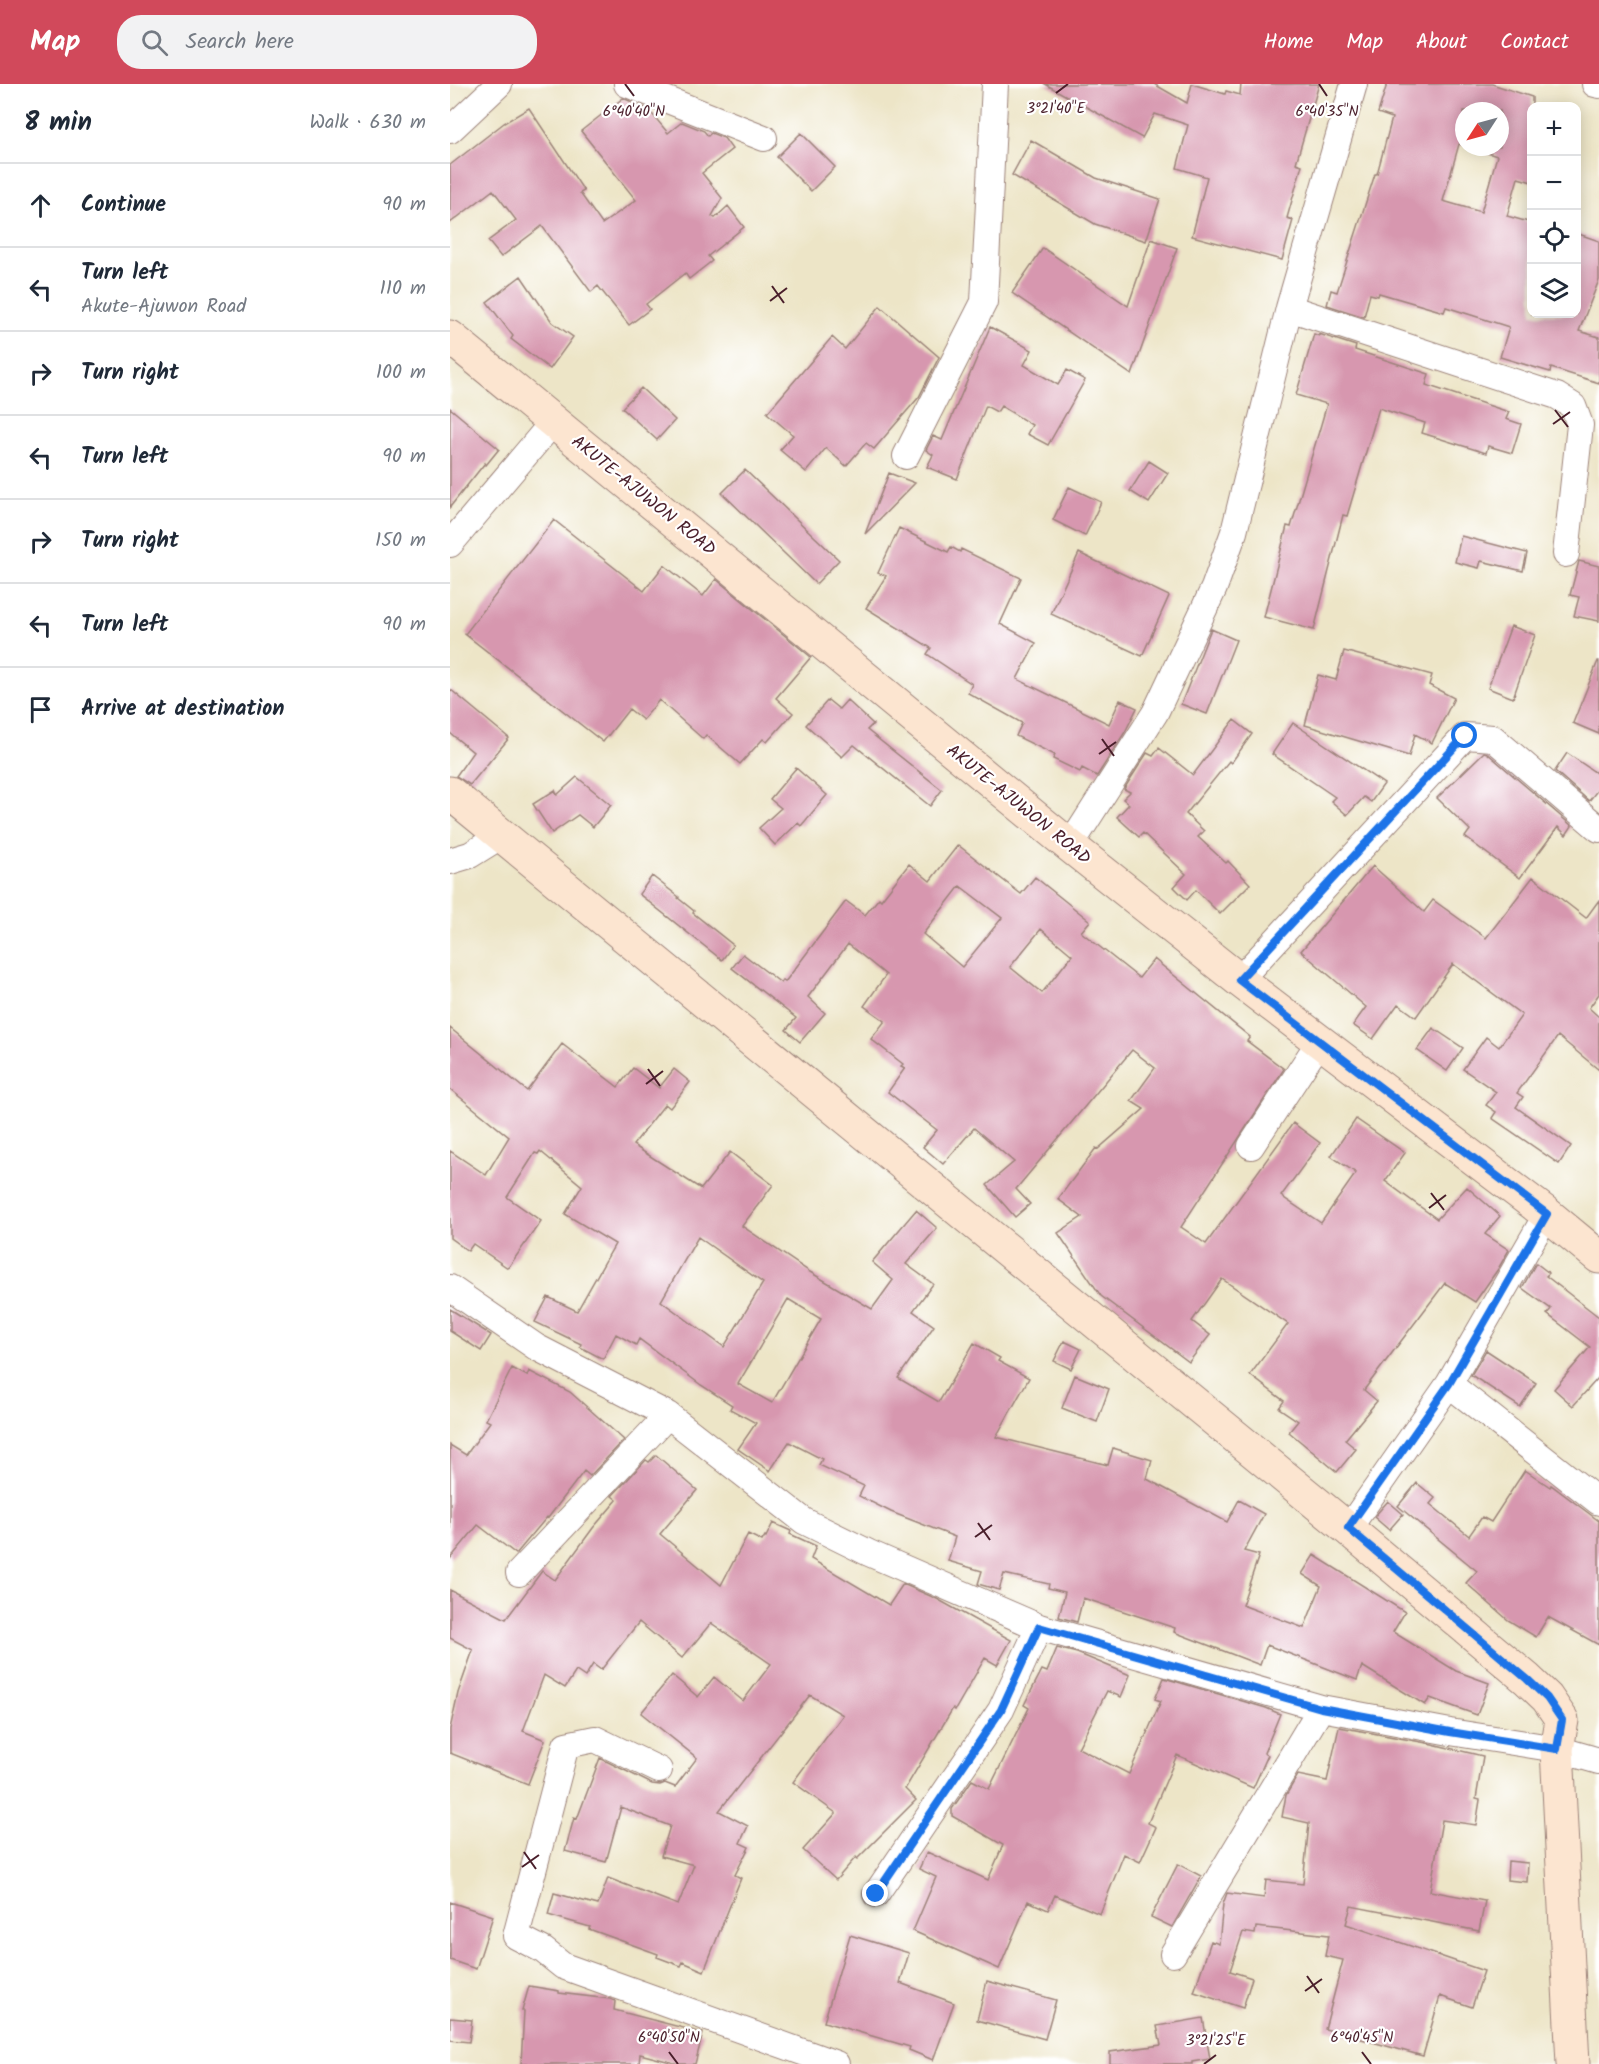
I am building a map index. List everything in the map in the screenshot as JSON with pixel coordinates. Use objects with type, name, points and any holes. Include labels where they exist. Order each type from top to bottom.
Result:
[{"type":"street","points":[[450,130],[499,84]]},
{"type":"street","points":[[627,84],[764,138]]},
{"type":"street","points":[[906,456],[984,302],[995,84]]},
{"type":"street","points":[[1070,846],[1155,712],[1214,588],[1234,532],[1289,308],[1354,84]]},
{"type":"street","points":[[1289,308],[1557,396],[1573,406],[1580,425],[1566,554]]},
{"type":"street","name":"AKUTE-AJUWON ROAD","points":[[450,337],[1070,846],[1239,980],[1547,1214],[1599,1257]]},
{"type":"street","points":[[450,544],[554,421]]},
{"type":"street","points":[[1239,980],[1465,736],[1493,738],[1599,829]]},
{"type":"street","points":[[450,793],[1348,1528],[1547,1698],[1562,1720],[1557,1749],[1573,2064]]},
{"type":"street","points":[[450,861],[470,855],[502,835]]},
{"type":"street","points":[[1251,1146],[1320,1041]]},
{"type":"street","points":[[1348,1528],[1449,1384],[1547,1214]]},
{"type":"street","points":[[450,1288],[536,1347],[668,1414],[804,1521],[869,1553],[1039,1627],[1321,1708],[1557,1749],[1599,1761]]},
{"type":"street","points":[[1449,1384],[1599,1502]]},
{"type":"street","points":[[519,1573],[668,1414]]},
{"type":"street","points":[[876,1894],[1001,1710],[1039,1627]]},
{"type":"street","points":[[1173,1954],[1321,1708]]},
{"type":"street","points":[[659,1770],[595,1739],[566,1745],[516,1936],[543,1950],[563,1966],[836,2064]]},
{"type":"building","points":[[1045,84],[1154,84],[1187,103],[1192,84],[1225,94],[1226,91],[1240,95],[1241,84],[1319,84],[1296,163],[1302,165],[1287,218],[1293,220],[1282,260],[1192,236],[1207,177],[1177,168],[1188,125],[1155,114],[1142,138]]},
{"type":"building","points":[[1387,84],[1492,84],[1532,97],[1532,102],[1527,102],[1527,181],[1518,178],[1507,216],[1527,222],[1527,318],[1581,318],[1581,235],[1599,241],[1599,280],[1579,331],[1599,337],[1599,383],[1551,368],[1550,372],[1500,357],[1509,327],[1446,307],[1444,312],[1379,293],[1378,296],[1370,294],[1364,317],[1327,305],[1331,290],[1337,292],[1375,174],[1377,174],[1392,118],[1378,113]],"holes":[[[1455,102],[1509,102],[1509,156],[1497,156],[1481,212],[1443,201],[1456,156]]]},
{"type":"building","points":[[623,98],[648,109],[668,133],[682,122],[704,131],[708,136],[711,133],[724,138],[732,149],[702,173],[722,198],[712,216],[715,218],[728,206],[744,227],[708,256],[712,261],[689,279],[685,273],[646,304],[650,309],[629,325],[598,286],[591,292],[542,226],[501,257],[488,241],[516,220],[493,190],[450,223],[450,165],[504,123],[529,108],[584,191],[580,193],[602,224],[636,200],[581,131]]},
{"type":"building","points":[[801,133],[835,167],[811,191],[777,157]]},
{"type":"building","points":[[1031,140],[1096,178],[1160,199],[1146,241],[1095,224],[1012,175]]},
{"type":"building","points":[[1151,239],[1177,248],[1132,375],[1012,293],[1043,248],[1128,306]]},
{"type":"building","points":[[521,276],[552,322],[573,337],[550,369],[511,339],[513,336],[487,302]]},
{"type":"building","points":[[880,306],[939,357],[919,397],[874,449],[866,443],[846,466],[826,448],[806,472],[780,450],[793,435],[767,413],[832,337],[845,349]]},
{"type":"building","points":[[990,327],[1032,350],[1024,365],[1058,385],[1067,370],[1085,380],[1048,445],[1027,434],[1032,425],[1001,406],[997,412],[986,406],[957,479],[927,467],[933,455],[926,450],[933,436],[942,440]]},
{"type":"building","points":[[1314,334],[1356,346],[1355,350],[1429,374],[1426,385],[1509,412],[1506,419],[1521,424],[1512,453],[1488,446],[1486,453],[1422,433],[1425,423],[1379,408],[1347,516],[1343,515],[1314,630],[1264,617],[1287,526],[1291,527],[1327,404],[1296,395]]},
{"type":"building","points":[[641,388],[675,420],[657,440],[622,408]]},
{"type":"building","points":[[450,408],[499,449],[450,507]]},
{"type":"building","points":[[1149,461],[1168,473],[1149,503],[1130,491]]},
{"type":"building","points":[[745,470],[839,560],[816,584],[722,493]]},
{"type":"building","points":[[889,473],[915,483],[865,534]]},
{"type":"building","points":[[1069,487],[1101,502],[1085,536],[1053,520]]},
{"type":"building","points":[[554,520],[644,591],[664,565],[703,596],[716,579],[811,657],[776,698],[793,713],[767,742],[763,739],[740,764],[706,735],[703,739],[659,700],[643,720],[629,709],[603,742],[465,634]]},
{"type":"building","points":[[899,528],[948,552],[951,547],[960,552],[961,549],[1021,578],[1000,624],[1036,643],[1017,679],[1109,724],[1120,700],[1137,708],[1125,732],[1097,776],[1082,768],[1080,772],[1053,759],[1055,755],[1016,736],[1022,723],[968,693],[972,684],[927,654],[931,648],[866,608],[886,576],[878,573]]},
{"type":"building","points":[[1461,536],[1527,553],[1523,571],[1481,561],[1479,568],[1455,562]]},
{"type":"building","points":[[1079,553],[1169,596],[1142,656],[1051,614]]},
{"type":"building","points":[[1579,561],[1599,566],[1599,621],[1574,616],[1579,597],[1570,595]]},
{"type":"building","points":[[1511,626],[1535,635],[1513,698],[1488,688]]},
{"type":"building","points":[[1211,629],[1236,640],[1207,714],[1181,704]]},
{"type":"building","points":[[1344,651],[1432,675],[1429,685],[1454,698],[1432,743],[1415,734],[1409,756],[1305,725],[1318,675],[1336,680]]},
{"type":"building","points":[[1599,661],[1599,734],[1573,723]]},
{"type":"building","points":[[450,689],[509,738],[470,785],[456,776],[473,752],[450,733]]},
{"type":"building","points":[[828,700],[839,709],[847,700],[873,724],[867,730],[942,790],[930,806],[854,745],[842,757],[806,725]]},
{"type":"building","points":[[1234,720],[1252,734],[1231,763],[1229,761],[1186,814],[1204,831],[1198,837],[1226,863],[1228,861],[1250,884],[1220,914],[1196,890],[1187,900],[1174,887],[1186,874],[1143,833],[1139,837],[1117,817],[1129,804],[1123,799],[1130,792],[1124,789],[1147,753],[1153,756],[1159,748],[1193,775]]},
{"type":"building","points":[[1293,723],[1384,784],[1371,802],[1364,797],[1347,815],[1331,801],[1335,797],[1272,754]]},
{"type":"building","points":[[1484,752],[1572,826],[1566,835],[1558,827],[1520,878],[1465,837],[1470,830],[1437,798]]},
{"type":"building","points":[[1567,753],[1599,775],[1599,788],[1589,801],[1555,771]]},
{"type":"building","points":[[796,768],[827,795],[801,826],[798,823],[775,845],[759,828],[781,808],[770,799]]},
{"type":"building","points":[[577,777],[611,805],[593,827],[578,815],[552,833],[533,804],[555,790],[557,795]]},
{"type":"building","points":[[958,845],[1021,894],[1035,877],[1090,921],[1081,932],[1139,978],[1154,959],[1250,1037],[1247,1041],[1284,1069],[1181,1227],[1206,1244],[1293,1123],[1320,1143],[1281,1196],[1321,1223],[1356,1173],[1331,1156],[1356,1119],[1405,1153],[1385,1181],[1437,1219],[1467,1187],[1500,1216],[1485,1234],[1509,1250],[1498,1269],[1475,1302],[1445,1283],[1364,1390],[1377,1401],[1345,1440],[1356,1449],[1337,1472],[1289,1432],[1298,1421],[1279,1408],[1284,1401],[1250,1375],[1288,1324],[1222,1279],[1192,1321],[1210,1335],[1189,1362],[1101,1296],[1058,1233],[1082,1217],[1058,1199],[1096,1148],[1098,1149],[1144,1109],[1131,1101],[1155,1068],[1132,1050],[1016,1189],[1030,1204],[1015,1217],[987,1185],[1014,1162],[974,1128],[943,1164],[923,1147],[937,1130],[888,1092],[905,1068],[871,1039],[885,1021],[864,1006],[886,975],[848,944],[808,997],[825,1013],[800,1042],[786,1030],[796,1018],[732,968],[743,954],[781,983],[783,980],[785,982],[846,901],[865,915],[879,898],[881,900],[909,864],[930,881]],"holes":[[[960,886],[1002,918],[962,967],[923,934]],[[1041,929],[1072,955],[1042,993],[1010,967]]]},
{"type":"building","points":[[1373,866],[1424,912],[1433,900],[1486,938],[1533,877],[1586,918],[1599,900],[1599,994],[1589,1008],[1599,1017],[1599,1070],[1558,1036],[1517,1093],[1523,1097],[1516,1107],[1571,1146],[1559,1164],[1492,1118],[1496,1112],[1486,1105],[1496,1092],[1463,1069],[1486,1037],[1499,1047],[1522,1015],[1453,964],[1416,1017],[1398,1004],[1373,1039],[1353,1025],[1366,1007],[1301,951]]},
{"type":"building","points":[[652,876],[733,945],[722,960],[639,894]]},
{"type":"building","points":[[450,1028],[527,1091],[562,1044],[618,1087],[633,1068],[659,1088],[674,1069],[690,1082],[670,1108],[665,1104],[633,1145],[701,1189],[730,1152],[773,1185],[742,1226],[810,1272],[872,1309],[893,1280],[872,1262],[916,1210],[937,1228],[906,1264],[933,1284],[913,1311],[934,1326],[898,1378],[939,1402],[974,1343],[1000,1358],[998,1361],[1029,1378],[996,1437],[1108,1465],[1113,1448],[1152,1460],[1147,1479],[1227,1522],[1239,1500],[1264,1514],[1244,1551],[1259,1555],[1242,1605],[1304,1628],[1321,1586],[1302,1574],[1314,1555],[1405,1612],[1393,1632],[1456,1671],[1489,1683],[1477,1715],[1430,1698],[1425,1705],[1362,1666],[1357,1680],[1267,1645],[1260,1665],[1174,1632],[1175,1628],[1083,1598],[1077,1622],[1059,1617],[1065,1592],[1048,1588],[1049,1584],[1004,1574],[999,1590],[978,1584],[982,1571],[948,1561],[955,1537],[891,1512],[859,1496],[864,1486],[819,1465],[822,1459],[789,1442],[770,1471],[738,1449],[756,1423],[730,1409],[732,1405],[639,1339],[636,1345],[616,1334],[603,1359],[580,1347],[581,1344],[535,1322],[548,1297],[577,1311],[615,1244],[565,1214],[582,1186],[540,1151],[538,1154],[535,1153],[507,1197],[541,1221],[508,1268],[473,1244],[468,1251],[450,1238],[450,1151],[486,1175],[509,1137],[450,1089]],"holes":[[[698,1237],[763,1283],[724,1347],[661,1301]],[[788,1299],[821,1319],[772,1403],[738,1384]]]},
{"type":"building","points":[[1433,1028],[1463,1048],[1447,1071],[1417,1050]]},
{"type":"building","points":[[1536,1263],[1549,1273],[1546,1276],[1599,1317],[1599,1377],[1573,1406],[1554,1389],[1590,1347],[1547,1314],[1551,1309],[1522,1288]]},
{"type":"building","points":[[450,1309],[491,1335],[481,1351],[450,1331]]},
{"type":"building","points":[[1064,1341],[1081,1349],[1071,1369],[1054,1361]]},
{"type":"building","points":[[1486,1350],[1536,1383],[1520,1407],[1471,1375]]},
{"type":"building","points":[[512,1368],[527,1376],[529,1371],[570,1392],[624,1440],[590,1476],[584,1471],[548,1518],[516,1554],[478,1525],[450,1559],[450,1445],[466,1455],[490,1422],[486,1420]]},
{"type":"building","points":[[1075,1375],[1109,1389],[1097,1422],[1062,1408]]},
{"type":"building","points":[[656,1455],[697,1490],[660,1534],[721,1585],[748,1534],[762,1541],[773,1523],[816,1546],[811,1559],[889,1605],[903,1584],[937,1599],[1011,1640],[997,1665],[985,1658],[955,1710],[953,1708],[905,1789],[916,1800],[857,1859],[856,1857],[836,1880],[803,1850],[836,1813],[793,1782],[843,1715],[810,1695],[719,1811],[748,1826],[740,1843],[749,1847],[735,1875],[741,1878],[704,1971],[683,1962],[681,1966],[657,1957],[658,1954],[589,1929],[590,1927],[548,1915],[554,1893],[598,1905],[608,1878],[678,1905],[694,1865],[661,1856],[670,1826],[621,1807],[606,1862],[565,1851],[574,1818],[577,1819],[600,1758],[652,1784],[665,1783],[675,1787],[697,1758],[641,1713],[672,1675],[698,1697],[714,1677],[743,1701],[771,1664],[711,1623],[682,1658],[639,1622],[601,1670],[593,1664],[585,1677],[576,1671],[565,1688],[544,1675],[523,1731],[545,1740],[528,1784],[450,1753],[450,1729],[458,1693],[473,1650],[450,1638],[450,1590],[506,1619],[542,1571],[555,1580],[593,1528],[617,1500],[612,1496],[646,1460],[649,1462]]},
{"type":"building","points":[[1525,1470],[1550,1487],[1551,1485],[1599,1521],[1599,1645],[1548,1617],[1536,1637],[1508,1620],[1466,1583],[1477,1571],[1398,1506],[1417,1483],[1435,1498],[1430,1504],[1469,1536],[1482,1517],[1491,1522]]},
{"type":"building","points":[[1388,1501],[1403,1514],[1389,1530],[1374,1517]]},
{"type":"building","points":[[1057,1648],[1077,1653],[1130,1675],[1121,1697],[1107,1691],[1078,1748],[1129,1774],[1161,1701],[1155,1699],[1164,1678],[1280,1714],[1264,1753],[1268,1755],[1253,1788],[1177,1755],[1148,1823],[1156,1827],[1140,1862],[1124,1854],[1100,1914],[1055,1895],[1048,1910],[1028,1901],[999,1969],[913,1931],[936,1877],[919,1869],[927,1852],[988,1880],[1003,1845],[952,1816],[952,1809],[972,1780],[989,1789],[1029,1708],[1024,1705],[1042,1670],[1047,1672]]},
{"type":"building","points":[[1339,1727],[1483,1756],[1476,1799],[1480,1800],[1476,1825],[1442,1820],[1430,1891],[1485,1901],[1479,1931],[1351,1906],[1346,1924],[1484,1971],[1472,2007],[1440,1996],[1423,2056],[1325,2029],[1343,1960],[1325,1956],[1329,1935],[1256,1927],[1255,1934],[1243,1932],[1230,1971],[1252,1978],[1243,2008],[1194,1992],[1211,1941],[1219,1944],[1223,1904],[1227,1893],[1264,1898],[1266,1880],[1303,1884],[1309,1823],[1282,1817],[1286,1795],[1298,1775],[1327,1781]]},
{"type":"building","points":[[1508,1861],[1528,1863],[1527,1882],[1507,1880]]},
{"type":"building","points":[[1178,1864],[1201,1876],[1172,1927],[1151,1917]]},
{"type":"building","points":[[450,1902],[493,1916],[476,1969],[450,1960]]},
{"type":"building","points":[[850,1935],[909,1953],[900,1983],[954,2003],[933,2060],[909,2050],[910,2047],[824,2022]]},
{"type":"building","points":[[987,1981],[1056,2000],[1045,2039],[977,2020]]},
{"type":"building","points":[[529,1986],[559,1991],[559,1993],[610,1999],[615,2001],[614,2010],[703,2033],[695,2064],[678,2064],[640,2054],[639,2064],[521,2064],[524,2011],[522,2011]]},
{"type":"building","points":[[450,2018],[472,2020],[469,2042],[450,2040]]},
{"type":"building","points":[[1203,2018],[1210,2059],[1192,2062],[1192,2064],[1110,2064],[1110,2052],[1161,2045],[1157,2026]]},
{"type":"route","points":[[876,1894],[1001,1710],[1039,1627],[1321,1708],[1557,1749],[1562,1720],[1547,1698],[1348,1528],[1449,1384],[1547,1214],[1239,980],[1465,736]]}]
